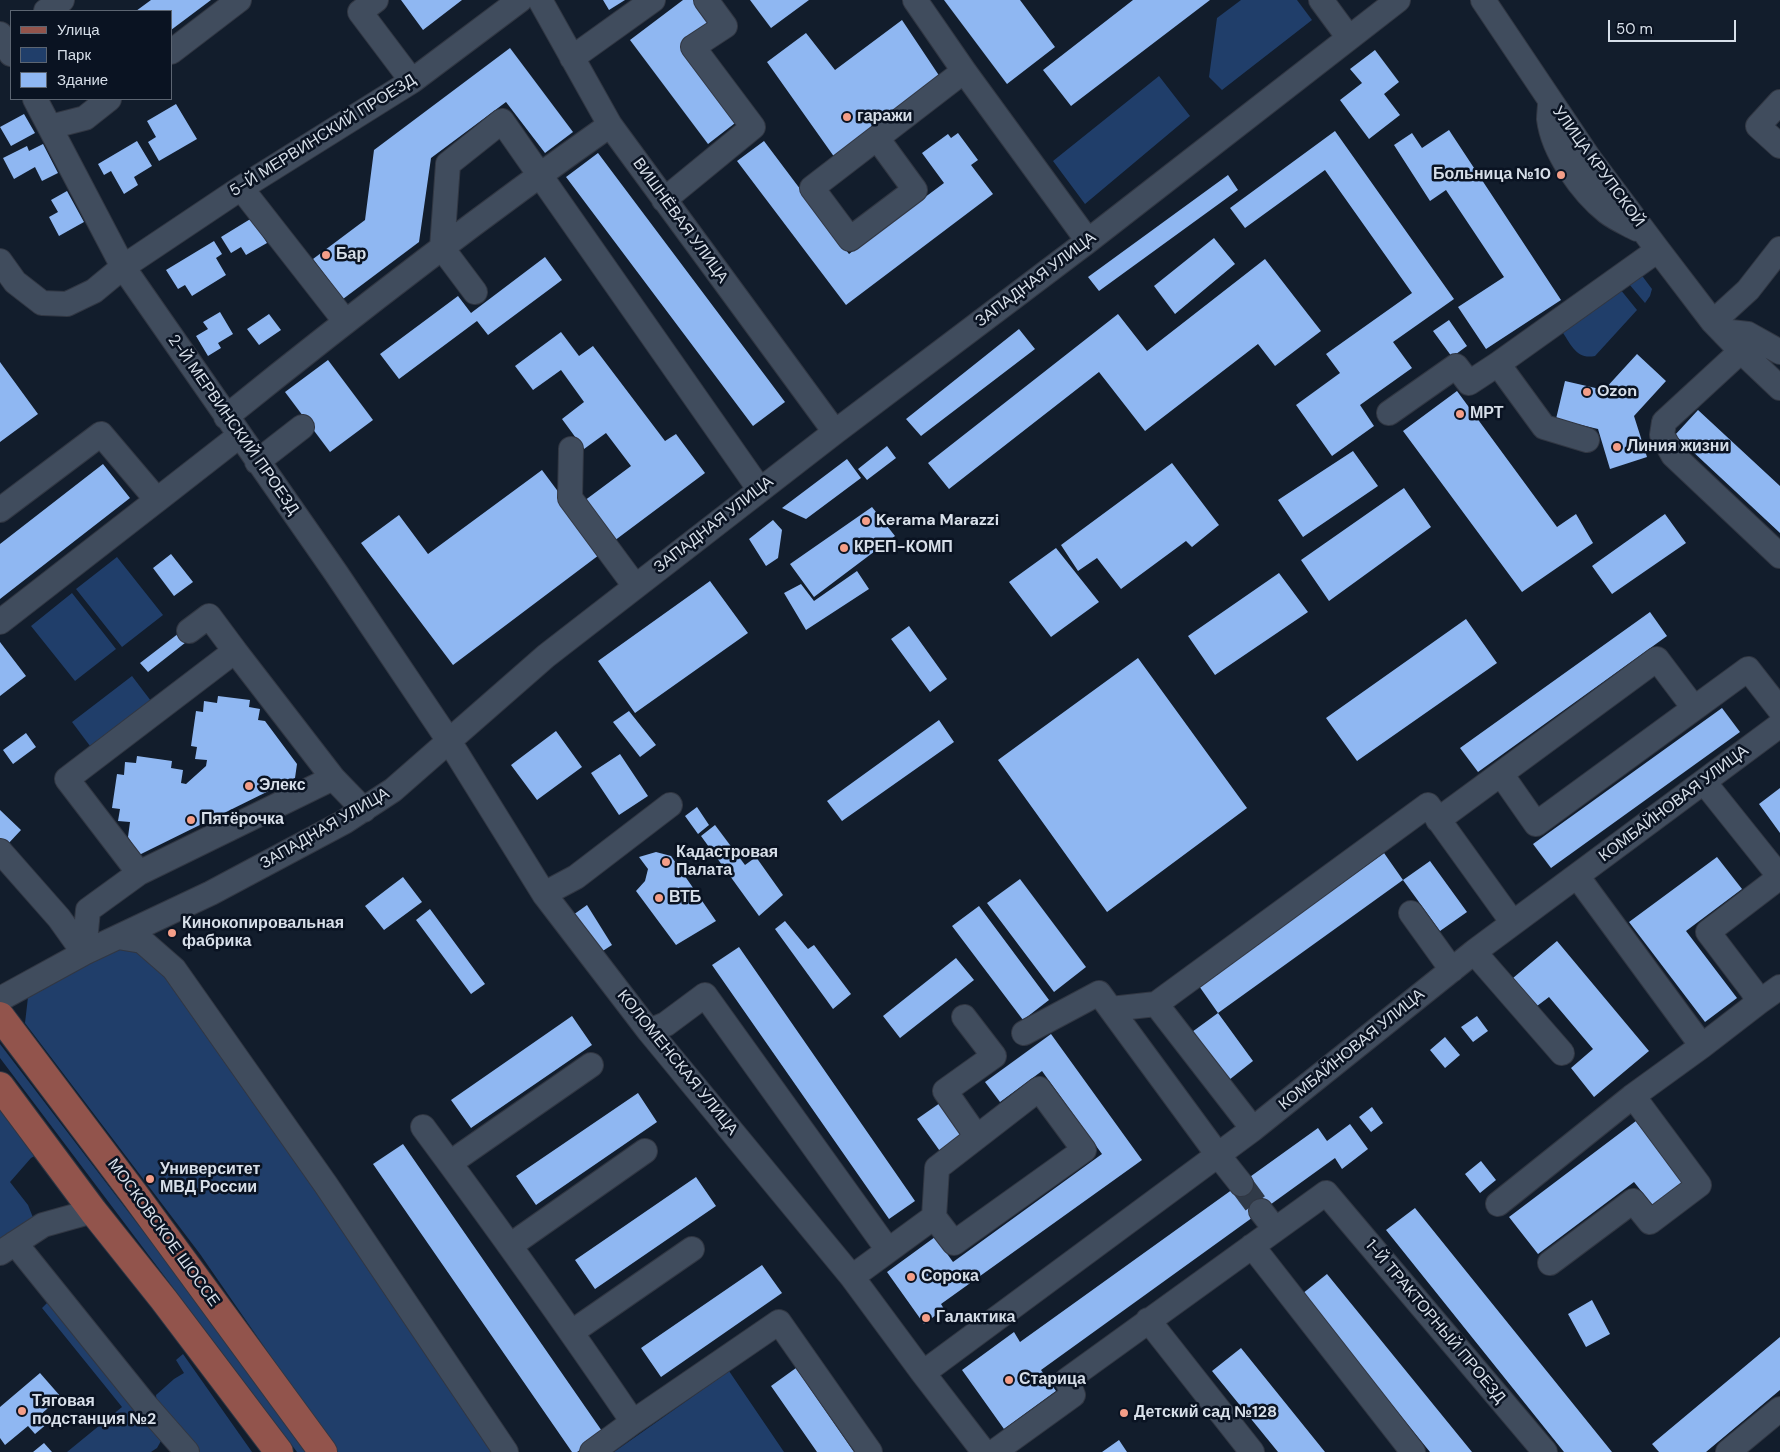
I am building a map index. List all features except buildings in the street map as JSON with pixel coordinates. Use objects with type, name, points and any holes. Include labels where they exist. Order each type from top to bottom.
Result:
[{"type":"main road","name":"МОСКОВСКОЕ ШОССЕ","points":[[0,1016],[134,1194],[323,1452]]},
{"type":"main road","points":[[0,1086],[93,1211],[170,1308],[279,1452]]},
{"type":"street","points":[[47,10],[62,0]]},
{"type":"street","points":[[172,51],[239,0]]},
{"type":"street","points":[[376,0],[360,12],[412,81]]},
{"type":"street","name":"5-Й МЕРВИНСКИЙ ПРОЕЗД","points":[[0,261],[8,288],[42,303],[67,304],[94,291],[123,267],[241,188],[412,81],[520,0]]},
{"type":"street","name":"ВИШНЁВАЯ УЛИЦА","points":[[540,0],[610,125],[835,432]]},
{"type":"street","points":[[572,58],[653,0]]},
{"type":"street","points":[[664,200],[753,127],[693,47],[725,26],[706,0]]},
{"type":"street","points":[[915,0],[964,71],[1088,241]]},
{"type":"street","points":[[1321,0],[1349,38]]},
{"type":"street","name":"ЗАПАДНАЯ УЛИЦА","points":[[0,999],[84,953],[211,893],[364,810],[393,790],[546,656],[635,586],[1088,241],[1398,0]]},
{"type":"street","name":"УЛИЦА КРУПСКОЙ","points":[[1482,0],[1589,158],[1651,242],[1718,326],[1780,388]]},
{"type":"street","points":[[877,138],[964,71]]},
{"type":"street","name":"2-Й МЕРВИНСКИЙ ПРОЕЗД","points":[[36,100],[123,267],[336,573],[448,741]]},
{"type":"street","points":[[50,127],[84,118],[108,100]]},
{"type":"street","points":[[1780,102],[1758,126],[1780,146]]},
{"type":"street","points":[[475,292],[442,248],[448,164],[502,121],[760,490]]},
{"type":"street","points":[[226,417],[345,321],[540,174],[610,125]]},
{"type":"street","points":[[241,188],[345,321]]},
{"type":"street","points":[[1389,413],[1456,366],[1469,383],[1498,364],[1651,242]]},
{"type":"street","points":[[1780,249],[1718,326],[1748,334],[1780,352]]},
{"type":"street","points":[[1741,351],[1664,422],[1662,435],[1673,455],[1780,556]]},
{"type":"street","points":[[1498,364],[1544,427],[1586,440]]},
{"type":"street","points":[[257,462],[302,427]]},
{"type":"street","points":[[0,510],[101,434],[156,500]]},
{"type":"street","points":[[0,622],[239,436]]},
{"type":"street","points":[[571,449],[570,498],[635,586]]},
{"type":"street","points":[[189,632],[208,616],[333,778],[364,810]]},
{"type":"street","points":[[139,873],[67,779],[235,651]]},
{"type":"street","points":[[1438,820],[1657,659],[1694,708]]},
{"type":"street","points":[[1501,774],[1536,824],[1748,669],[1780,710]]},
{"type":"street","name":"КОМБАЙНОВАЯ УЛИЦА","points":[[923,1374],[1252,1129],[1474,952],[1780,725]]},
{"type":"street","name":"КОЛОМЕНСКАЯ УЛИЦА","points":[[448,741],[544,894],[649,1031],[852,1277],[923,1374],[984,1452]]},
{"type":"street","points":[[84,953],[88,910],[139,873],[333,778]]},
{"type":"street","points":[[1704,782],[1780,877],[1708,932],[1759,1002]]},
{"type":"street","points":[[544,894],[576,877],[670,805]]},
{"type":"street","points":[[1111,1009],[1156,1004],[1428,805],[1513,923]]},
{"type":"street","points":[[0,851],[59,918],[84,953]]},
{"type":"street","points":[[1577,876],[1702,1046]]},
{"type":"street","points":[[1411,913],[1452,970]]},
{"type":"street","points":[[118,937],[142,941],[174,969],[326,1185],[506,1452]]},
{"type":"street","points":[[1474,952],[1562,1053]]},
{"type":"street","points":[[1498,1204],[1633,1096],[1780,987]]},
{"type":"street","points":[[1024,1033],[1099,993],[1241,1184]]},
{"type":"street","points":[[649,1031],[666,1024],[705,994],[888,1250]]},
{"type":"street","points":[[1156,1004],[1252,1129]]},
{"type":"street","points":[[964,1017],[994,1056],[945,1091],[978,1137]]},
{"type":"street","points":[[450,1163],[591,1065]]},
{"type":"street","points":[[1039,1089],[1084,1150],[954,1243],[934,1217],[937,1168],[978,1137],[1039,1089]]},
{"type":"street","points":[[1550,1263],[1633,1201],[1650,1222],[1699,1185],[1633,1096]]},
{"type":"street","points":[[423,1127],[511,1245],[633,1422]]},
{"type":"street","points":[[511,1245],[645,1151]]},
{"type":"street","name":"1-Й ТРАКТОРНЫЙ ПРОЕЗД","points":[[1252,1246],[1268,1220],[1326,1193],[1544,1452]]},
{"type":"street","points":[[93,1211],[43,1225],[8,1248],[143,1402],[175,1448]]},
{"type":"street","points":[[852,1277],[934,1217]]},
{"type":"street","points":[[994,1452],[1073,1395],[1067,1380],[1252,1246],[1414,1452]]},
{"type":"street","points":[[572,1332],[692,1249]]},
{"type":"street","points":[[1148,1320],[1252,1452]]},
{"type":"street","points":[[592,1452],[779,1322],[870,1452]]},
{"type":"street","points":[[1728,1452],[1780,1409]]},
{"type":"green space","points":[[1241,0],[1297,0],[1312,20],[1222,90],[1209,77],[1217,18]]},
{"type":"green space","points":[[1159,76],[1190,116],[1085,204],[1053,161]]},
{"type":"green space","points":[[1638,277],[1643,277],[1652,289],[1645,303],[1629,284]]},
{"type":"green space","points":[[1620,289],[1637,310],[1595,356],[1583,356],[1575,350],[1561,330]]},
{"type":"green space","points":[[117,557],[163,615],[122,647],[76,589]]},
{"type":"green space","points":[[72,593],[116,649],[75,681],[31,626]]},
{"type":"green space","points":[[132,676],[151,701],[90,746],[72,722]]},
{"type":"green space","points":[[135,946],[169,974],[495,1452],[337,1452],[200,1254],[25,1023],[28,997],[114,947]]},
{"type":"green space","points":[[0,1044],[208,1316],[308,1452],[297,1452],[0,1058]]},
{"type":"green space","points":[[0,1086],[46,1149],[31,1158],[10,1182],[28,1205],[34,1220],[0,1253]]},
{"type":"green space","points":[[48,1302],[161,1441],[157,1448],[151,1452],[67,1452],[122,1407],[42,1308]]},
{"type":"green space","points":[[183,1354],[252,1452],[199,1452],[157,1405],[156,1395],[184,1373],[176,1360]]},
{"type":"green space","points":[[729,1371],[784,1452],[614,1452]]},
{"type":"tunnel","points":[[1241,1184],[1261,1211]]},
{"type":"place","name":"гаражи","points":[[847,117]]},
{"type":"place","name":"Больница №10","points":[[1561,175]]},
{"type":"place","name":"Бар","points":[[326,255]]},
{"type":"place","name":"Ozon","points":[[1587,392]]},
{"type":"place","name":"МРТ","points":[[1460,414]]},
{"type":"place","name":"Линия жизни","points":[[1617,447]]},
{"type":"place","name":"Kerama Marazzi","points":[[866,521]]},
{"type":"place","name":"КРЕП-КОМП","points":[[844,548]]},
{"type":"place","name":"Элекс","points":[[249,786]]},
{"type":"place","name":"Пятёрочка","points":[[191,820]]},
{"type":"place","name":"Кадастровая Палата","points":[[666,862]]},
{"type":"place","name":"ВТБ","points":[[659,898]]},
{"type":"place","name":"Кинокопировальная фабрика","points":[[172,933]]},
{"type":"place","name":"Университет МВД России","points":[[150,1179]]},
{"type":"place","name":"Сорока","points":[[911,1277]]},
{"type":"place","name":"Галактика","points":[[926,1318]]},
{"type":"place","name":"Старица","points":[[1009,1380]]},
{"type":"place","name":"Тяговая подстанция №2","points":[[22,1411]]},
{"type":"place","name":"Детский сад №128","points":[[1124,1413]]}]
